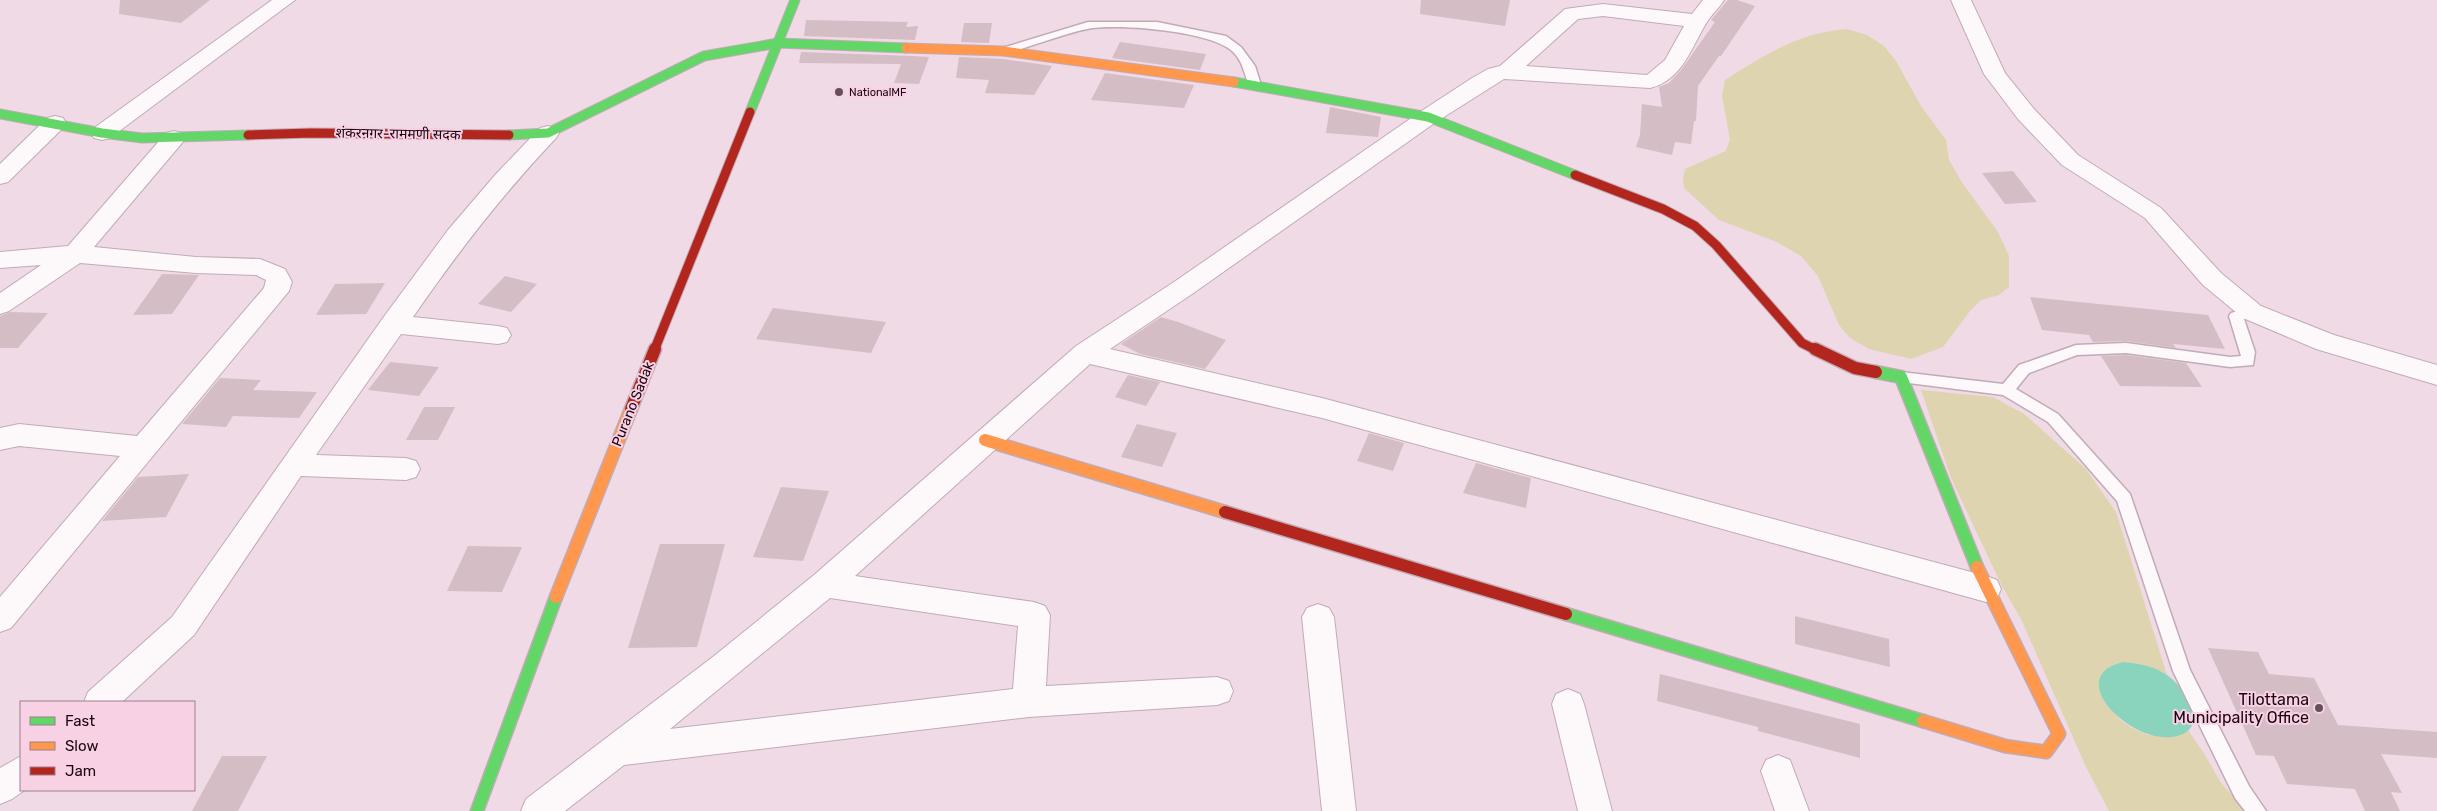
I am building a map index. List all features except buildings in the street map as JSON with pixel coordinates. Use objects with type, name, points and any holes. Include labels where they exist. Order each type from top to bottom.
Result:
[{"type":"street","points":[[102,133],[208,54],[285,0]]},
{"type":"street","name":"Purano Sadak","points":[[477,811],[544,628],[795,0]]},
{"type":"street","points":[[1508,70],[1650,82],[1667,72],[1697,21],[1714,0]]},
{"type":"street","points":[[1961,0],[1995,74],[2026,114],[2070,160],[2153,213],[2212,279],[2252,312],[2325,342],[2437,375]]},
{"type":"street","points":[[538,811],[726,666],[825,584],[1085,353],[1192,283],[1428,117],[1488,79],[1508,70],[1572,13],[1603,10],[1697,21]]},
{"type":"street","name":"शंकरनगर-राममणी सदक","points":[[0,114],[102,133],[142,138],[311,133],[497,136],[548,134],[704,56],[778,43],[1003,51],[1255,85],[1428,117],[1663,210],[1695,226],[1716,245],[1774,314],[1802,343],[1855,368],[1901,376]]},
{"type":"street","points":[[0,177],[55,123]]},
{"type":"street","points":[[101,701],[183,626],[392,324],[462,229],[504,179],[548,134]]},
{"type":"street","points":[[0,306],[75,254],[174,138]]},
{"type":"street","points":[[0,260],[75,254],[196,265],[260,267],[276,275],[279,282],[276,291],[0,619]]},
{"type":"street","points":[[392,324],[498,335]]},
{"type":"street","points":[[1085,353],[1322,408],[1986,589]]},
{"type":"street","points":[[985,440],[2006,746],[2046,752],[2059,734],[1986,589],[1901,376]]},
{"type":"street","points":[[0,439],[10,435],[19,435],[145,448]]},
{"type":"street","points":[[293,465],[406,469]]},
{"type":"street","points":[[825,584],[1034,615],[1029,702]]},
{"type":"street","points":[[1318,617],[1339,811]]},
{"type":"street","points":[[618,750],[1029,702],[1217,690]]},
{"type":"street","points":[[1568,704],[1595,811]]},
{"type":"street","points":[[1778,771],[1792,811]]},
{"type":"street","points":[[0,788],[20,773]]},
{"type":"lane","points":[[1003,51],[1088,25],[1157,25],[1222,38],[1237,49],[1251,68],[1255,85]]},
{"type":"lane","points":[[2006,390],[2024,369],[2076,350],[2126,348],[2230,362],[2248,361],[2250,354],[2241,338],[2236,316],[2252,312]]},
{"type":"lane","points":[[1901,376],[2006,390],[2053,418],[2124,498],[2182,671],[2242,792],[2256,811]]},
{"type":"shaded area","points":[[1847,29],[1867,35],[1884,46],[1896,61],[1921,106],[1946,140],[1949,160],[1963,184],[1998,232],[2009,256],[2009,287],[1999,295],[1981,300],[1970,311],[1943,347],[1911,359],[1869,349],[1850,338],[1839,325],[1818,276],[1801,256],[1777,242],[1719,220],[1684,188],[1683,178],[1685,169],[1726,151],[1730,139],[1722,96],[1725,80],[1783,46],[1813,35]]},
{"type":"shaded area","points":[[1921,390],[1993,397],[2024,414],[2086,469],[2116,512],[2167,675],[2149,667],[2129,662],[2112,666],[2104,672],[2099,681],[2118,718],[2132,728],[2148,735],[2178,736],[2188,730],[2221,783],[2246,811],[2109,811],[2086,767],[2022,621],[2002,586],[1951,478]]},
{"type":"shaded area","points":[[2123,662],[2151,667],[2175,681],[2188,699],[2192,709],[2193,719],[2191,727],[2184,733],[2171,737],[2154,736],[2137,729],[2121,719],[2108,707],[2100,693],[2099,680],[2106,669]]},
{"type":"traffic: fast","points":[[750,112],[795,0]]},
{"type":"traffic: fast","points":[[509,135],[548,133],[704,56],[778,43],[906,48]]},
{"type":"traffic: fast","points":[[1234,82],[1428,117],[1575,175]]},
{"type":"traffic: fast","points":[[0,114],[102,133],[142,138],[248,135]]},
{"type":"traffic: fast","points":[[1876,372],[1901,377],[1977,567]]},
{"type":"traffic: fast","points":[[477,811],[556,597]]},
{"type":"traffic: fast","points":[[1566,614],[1923,721]]},
{"type":"traffic: slow","points":[[906,48],[1003,51],[1234,82]]},
{"type":"traffic: slow","points":[[556,597],[631,409]]},
{"type":"traffic: slow","points":[[985,440],[1225,512]]},
{"type":"traffic: slow","points":[[1923,721],[2005,746],[2046,752],[2059,734],[1986,589],[1977,567]]},
{"type":"traffic: jam","points":[[631,409],[750,112]]},
{"type":"traffic: jam","points":[[248,135],[311,133],[509,135]]},
{"type":"traffic: jam","points":[[1575,175],[1663,209],[1695,226],[1716,245],[1802,343],[1855,368],[1876,372]]},
{"type":"traffic: jam","points":[[1225,512],[1566,614]]},
{"type":"place","name":"NationalMF","points":[[839,92]]},
{"type":"place","name":"Tilottama Municipality Office","points":[[2319,708]]}]
